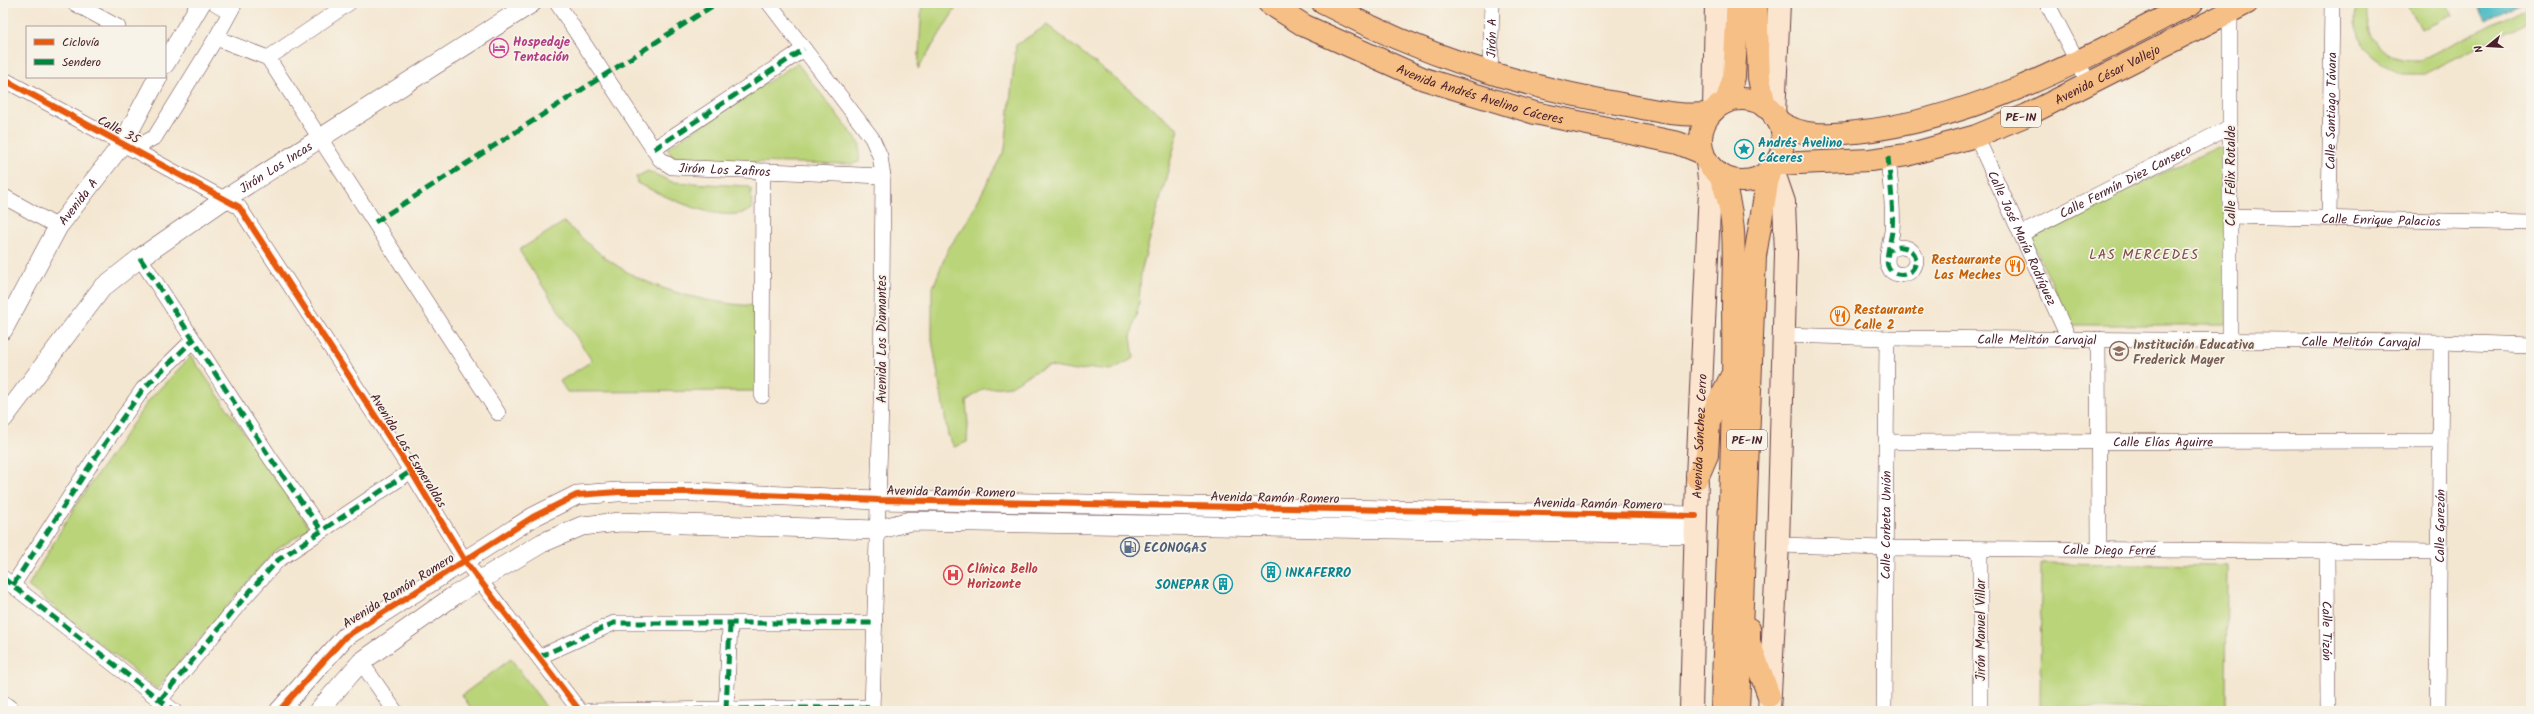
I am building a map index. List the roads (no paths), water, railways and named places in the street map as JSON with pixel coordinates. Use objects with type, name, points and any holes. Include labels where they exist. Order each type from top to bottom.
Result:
[{"type":"main road","name":"Avenida Andrés Avelino Cáceres","points":[[1269,3],[1305,26],[1424,79],[1535,114],[1678,143],[1710,163]]},
{"type":"main road","name":"Avenida Andrés Avelino Cáceres","points":[[1323,3],[1384,34],[1435,56],[1490,74],[1592,99],[1681,115],[1717,108]]},
{"type":"main road","points":[[1716,3],[1717,108]]},
{"type":"main road","points":[[1717,108],[1734,77],[1738,3]]},
{"type":"main road","points":[[1756,3],[1759,78],[1772,115]]},
{"type":"main road","points":[[1772,115],[1779,3]]},
{"type":"main road","name":"Avenida César Vallejo","points":[[1772,115],[1790,130],[1804,134],[1837,134],[1902,126],[1972,106],[2077,62],[2192,3]]},
{"type":"main road","name":"Avenida César Vallejo","points":[[1772,167],[1888,158],[1928,150],[1976,136],[2027,115],[2239,8]]},
{"type":"main road","points":[[1587,124],[1592,99]]},
{"type":"main road","name":"PE-1N","points":[[1722,711],[1733,373],[1731,217],[1726,189],[1710,163],[1702,132],[1717,108],[1746,99],[1772,115],[1782,140],[1780,153],[1772,167],[1755,256],[1741,588],[1738,711]]},
{"type":"main road","name":"PE-1N","points":[[1710,163],[1733,180],[1748,181],[1772,167]]},
{"type":"main road","name":"Avenida Sánchez Cerro","points":[[1691,711],[1695,525],[1710,204],[1710,163]]},
{"type":"main road","points":[[1769,703],[1778,545],[1786,254],[1784,202],[1772,167]]},
{"type":"main road","points":[[1697,478],[1707,455],[1708,421],[1733,373]]},
{"type":"main road","points":[[1741,588],[1748,605],[1749,642],[1769,703]]},
{"type":"street","points":[[167,57],[201,3]]},
{"type":"street","points":[[128,146],[154,137],[216,38],[232,8],[215,3]]},
{"type":"street","points":[[268,58],[349,3]]},
{"type":"street","name":"Jirón Los Incas","points":[[3,419],[102,288],[140,258],[225,199],[322,139],[532,3]]},
{"type":"street","name":"Jirón Los Zafiros","points":[[557,3],[660,159],[672,167],[883,176]]},
{"type":"street","name":"Avenida Los Diamantes","points":[[769,3],[872,138],[880,156],[883,176],[873,710]]},
{"type":"street","name":"Jirón A","points":[[1490,74],[1492,3]]},
{"type":"street","points":[[2047,3],[2089,84]]},
{"type":"street","name":"Calle Santiago Távara","points":[[2329,218],[2332,3]]},
{"type":"street","points":[[78,4],[116,26]]},
{"type":"street","name":"Calle Félix Rotalde","points":[[2230,340],[2230,127],[2239,8]]},
{"type":"street","points":[[216,38],[268,58],[322,139],[498,414]]},
{"type":"street","points":[[654,149],[804,49]]},
{"type":"street","name":"Avenida A","points":[[3,330],[58,227],[128,146],[158,78]]},
{"type":"street","name":"Calle 35","points":[[3,80],[225,199]]},
{"type":"street","name":"Calle Fermín Diez Canseco","points":[[2021,234],[2230,127]]},
{"type":"street","name":"Calle José María Rodríguez","points":[[1976,136],[2070,339]]},
{"type":"street","points":[[1888,158],[1893,221],[1890,250]]},
{"type":"street","points":[[762,396],[763,172]]},
{"type":"street","points":[[3,196],[58,227]]},
{"type":"street","name":"Avenida Las Esmeraldas","points":[[225,199],[239,207],[411,471],[465,561],[580,711]]},
{"type":"street","name":"Calle Enrique Palacios","points":[[2230,216],[2531,222]]},
{"type":"street","points":[[140,258],[271,459],[322,531]]},
{"type":"street","name":"Calle Melitón Carvajal","points":[[1783,335],[1887,338],[2441,342],[2531,345]]},
{"type":"street","name":"Calle Corbeta Unión","points":[[1884,711],[1887,338]]},
{"type":"street","points":[[2098,339],[2099,550]]},
{"type":"street","points":[[174,711],[8,582],[143,390],[193,340]]},
{"type":"street","name":"Calle Garezón","points":[[2438,711],[2441,342]]},
{"type":"street","name":"Calle Elías Aguirre","points":[[1886,442],[2440,441]]},
{"type":"street","points":[[160,700],[243,599],[278,560],[411,471]]},
{"type":"street","name":"Avenida Ramón Romero","points":[[279,711],[345,637],[533,517],[577,495],[618,492],[694,492],[878,500],[1146,506],[1695,525]]},
{"type":"street","points":[[1111,524],[1112,505]]},
{"type":"street","points":[[1146,506],[1147,525]]},
{"type":"street","points":[[318,711],[361,662],[455,595],[542,543],[582,526],[620,522],[877,530],[910,521],[1147,525],[1695,525]]},
{"type":"street","name":"Calle Diego Ferré","points":[[1778,545],[1980,549],[2439,552]]},
{"type":"street","name":"Jirón Manuel Villar","points":[[1980,549],[1980,711]]},
{"type":"street","name":"Calle Tizón","points":[[2327,551],[2328,711]]},
{"type":"street","points":[[540,657],[614,623],[730,625],[875,624]]},
{"type":"street","points":[[726,709],[730,625]]},
{"type":"street","points":[[361,662],[395,711]]},
{"type":"street","points":[[3,705],[11,711]]},
{"type":"street","points":[[589,711],[726,709],[873,710]]},
{"type":"water","points":[[2476,3],[2520,3],[2485,21]]},
{"type":"place","name":"Hospedaje Tentación","points":[[499,48]]},
{"type":"place","name":"Andrés Avelino Cáceres","points":[[1744,149]]},
{"type":"place","name":"Restaurante Las Meches","points":[[2015,266]]},
{"type":"place","name":"Restaurante Calle 2","points":[[1840,316]]},
{"type":"place","name":"Institución Educativa Frederick Mayer","points":[[2119,351]]},
{"type":"place","name":"ECONOGAS","points":[[1130,547]]},
{"type":"place","name":"INKAFERRO","points":[[1271,572]]},
{"type":"place","name":"Clínica Bello Horizonte","points":[[953,575]]},
{"type":"place","name":"SONEPAR","points":[[1223,584]]},
{"type":"district","name":"LAS MERCEDES","points":[[2144,254]]}]
